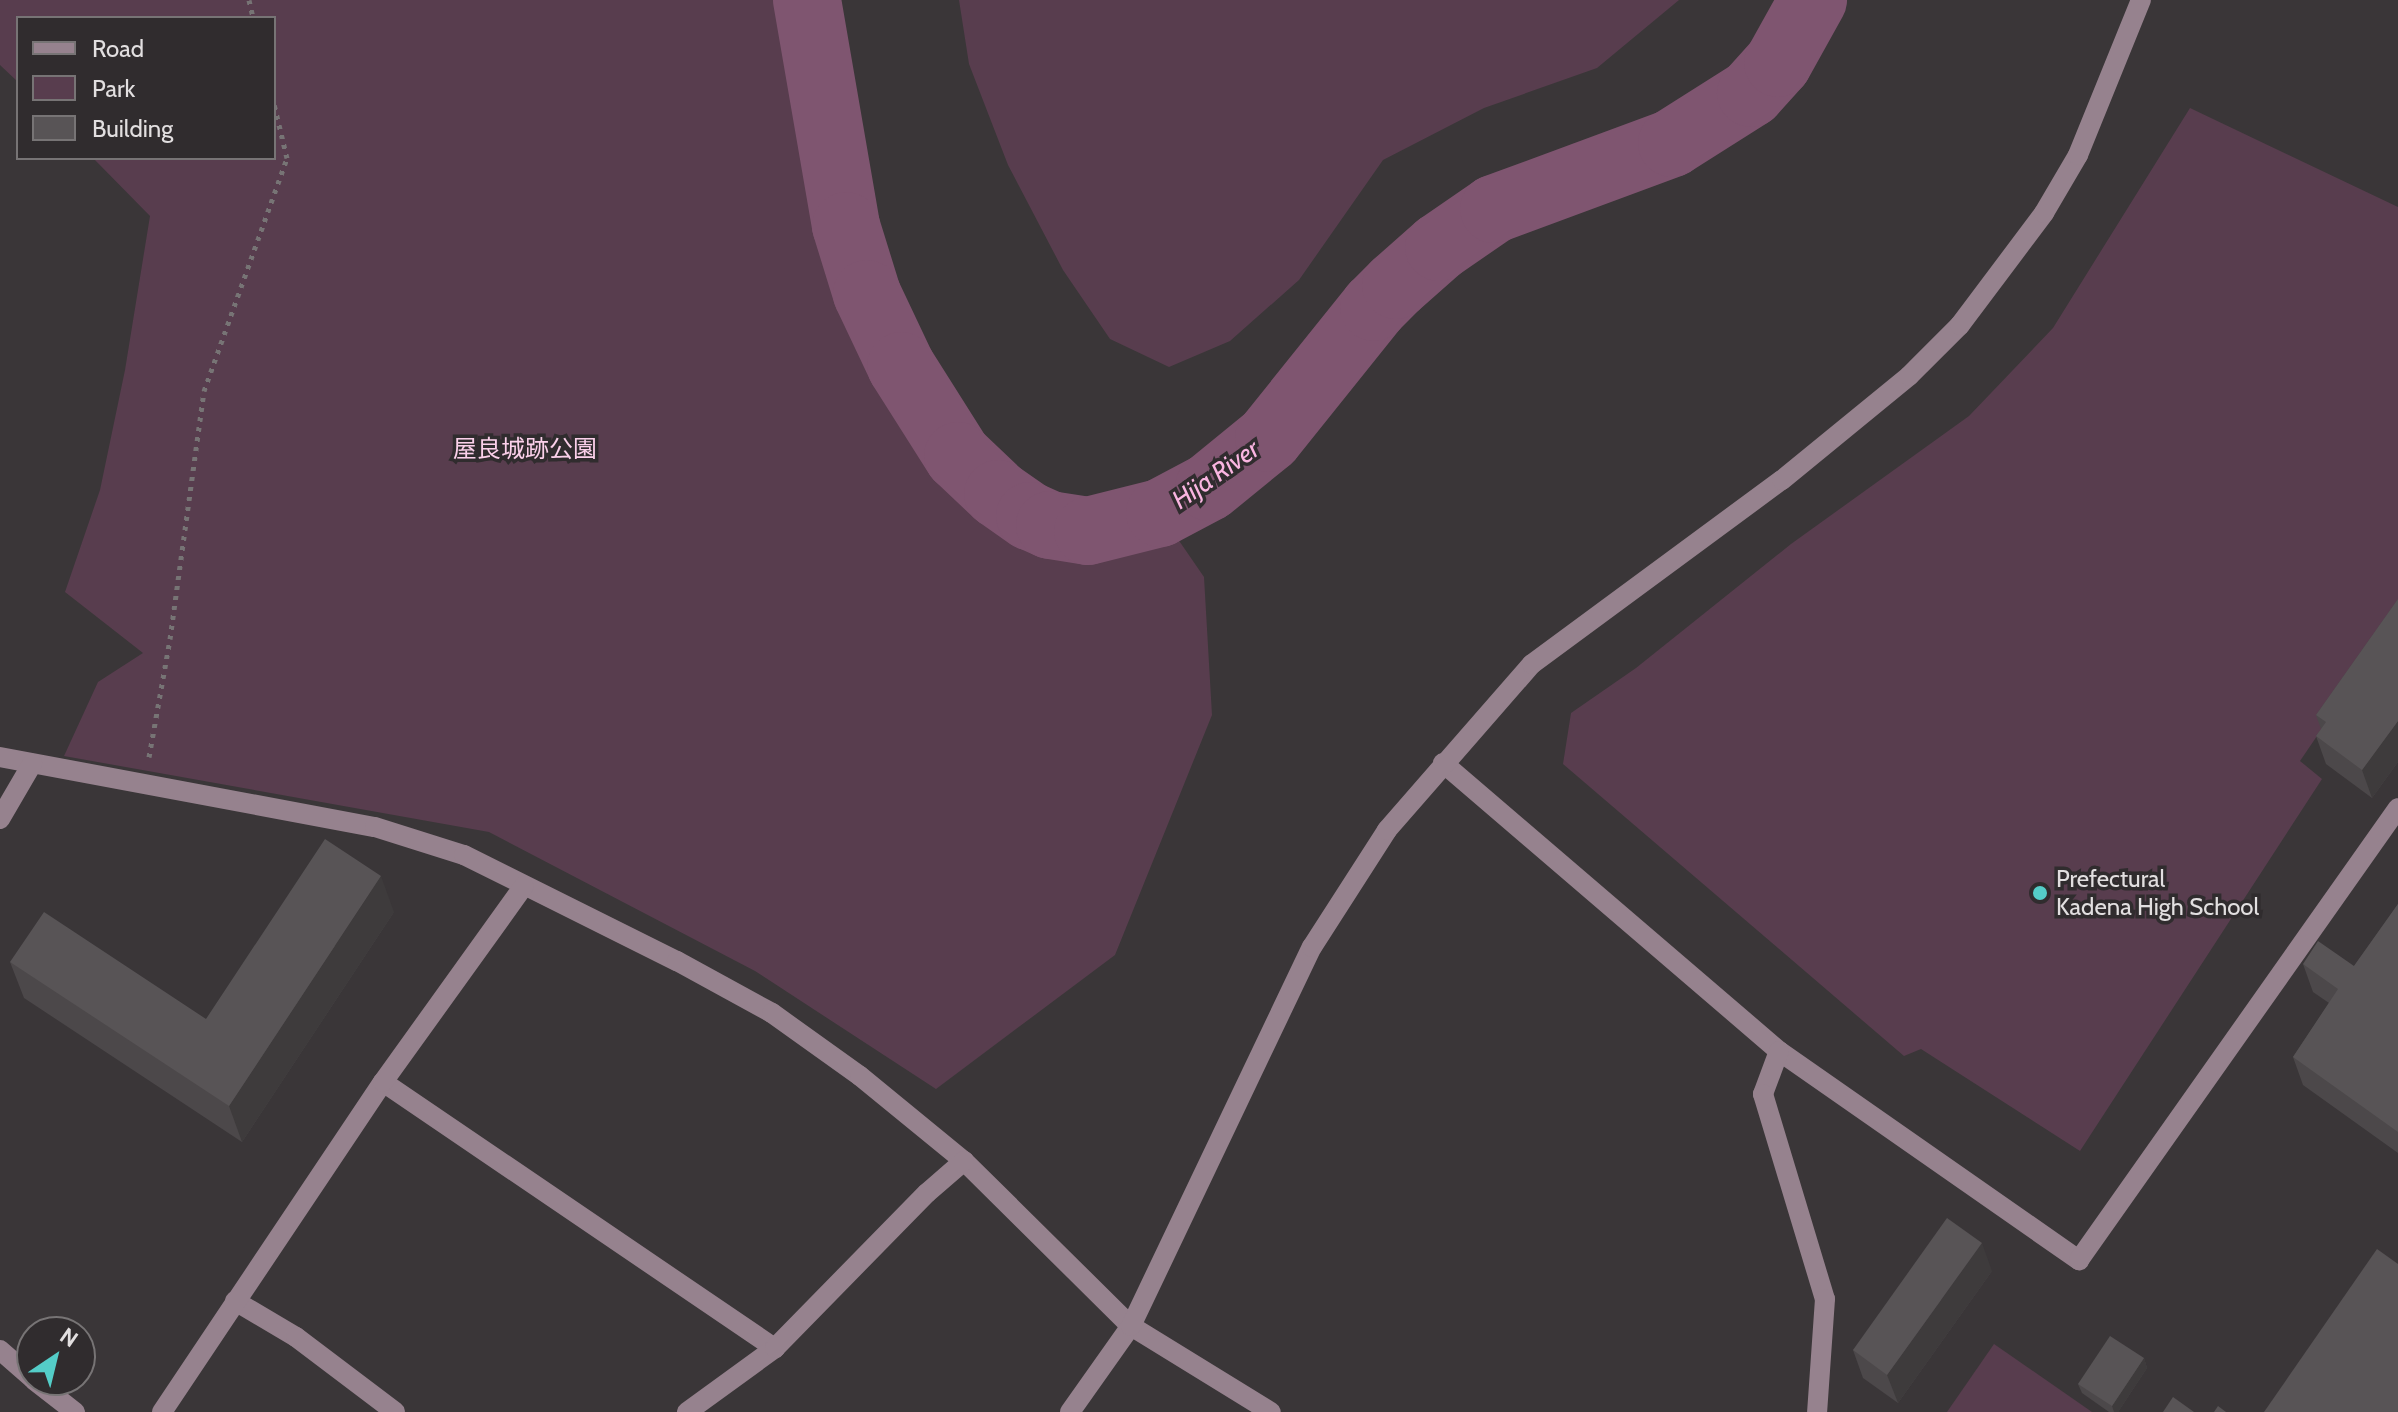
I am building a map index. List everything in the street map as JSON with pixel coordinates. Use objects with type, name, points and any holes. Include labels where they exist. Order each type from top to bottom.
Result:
[{"type":"street","points":[[1070,1412],[1131,1326],[1312,947],[1387,830],[1532,664],[1782,480],[1909,376],[1960,325],[2044,213],[2078,155],[2141,0]]},
{"type":"street","points":[[0,757],[375,827],[464,855],[677,961],[772,1013],[860,1076],[964,1161],[1131,1326],[1271,1412]]},
{"type":"street","points":[[1443,763],[1779,1051],[2079,1260],[2398,808]]},
{"type":"street","points":[[0,819],[32,764]]},
{"type":"street","points":[[162,1412],[383,1082],[524,886]]},
{"type":"street","points":[[1779,1051],[1763,1094],[1825,1299],[1817,1412]]},
{"type":"street","points":[[383,1082],[775,1348]]},
{"type":"street","points":[[687,1412],[775,1348],[927,1193],[964,1161]]},
{"type":"street","points":[[235,1301],[296,1337],[395,1412]]},
{"type":"street","points":[[0,1350],[16,1364]]},
{"type":"street","points":[[55,1396],[75,1412]]},
{"type":"path","points":[[143,786],[170,639],[204,391],[287,158],[276,112]]},
{"type":"green space","name":"屋良城跡公園","points":[[0,0],[806,0],[827,125],[901,366],[998,494],[1088,531],[1160,513],[1204,577],[1212,715],[1115,955],[936,1089],[755,971],[489,832],[64,756],[98,682],[143,653],[65,592],[100,490],[125,370],[150,216],[95,160],[276,160],[276,16],[16,16],[16,80],[0,65]]},
{"type":"green space","points":[[959,0],[1679,0],[1597,68],[1484,108],[1383,160],[1299,280],[1230,341],[1169,367],[1110,339],[1063,270],[1008,165],[969,64]]},
{"type":"green space","name":"Prefectural Kadena High School","points":[[2190,108],[2398,207],[2398,617],[2300,761],[2322,779],[2080,1151],[1921,1049],[1904,1056],[1563,764],[1571,713],[1636,668],[1791,544],[1969,416],[2053,328]]},
{"type":"green space","points":[[1994,1344],[2092,1412],[1947,1412]]},
{"type":"building","points":[[2398,599],[2398,721],[2362,770],[2316,736],[2326,722],[2316,715]]},
{"type":"building","points":[[325,839],[381,876],[229,1106],[10,962],[44,912],[206,1019]]},
{"type":"building","points":[[2398,904],[2398,1132],[2293,1057],[2338,989],[2303,964],[2318,941],[2354,966]]},
{"type":"building","points":[[1947,1218],[1982,1243],[1887,1375],[1853,1350]]},
{"type":"building","points":[[2377,1249],[2398,1264],[2398,1412],[2264,1412]]},
{"type":"building","points":[[2110,1336],[2144,1358],[2112,1406],[2078,1384]]},
{"type":"building","points":[[2173,1397],[2194,1412],[2163,1412]]},
{"type":"waterway","name":"Hija River","points":[[807,0],[846,226],[867,294],[901,366],[958,456],[998,494],[1030,516],[1050,525],[1088,531],[1160,513],[1209,487],[1269,438],[1374,307],[1396,285],[1439,247],[1494,209],[1672,143],[1751,93],[1778,63],[1813,0]]},
{"type":"place","name":"Prefectural Kadena High School","points":[[2040,893]]}]
